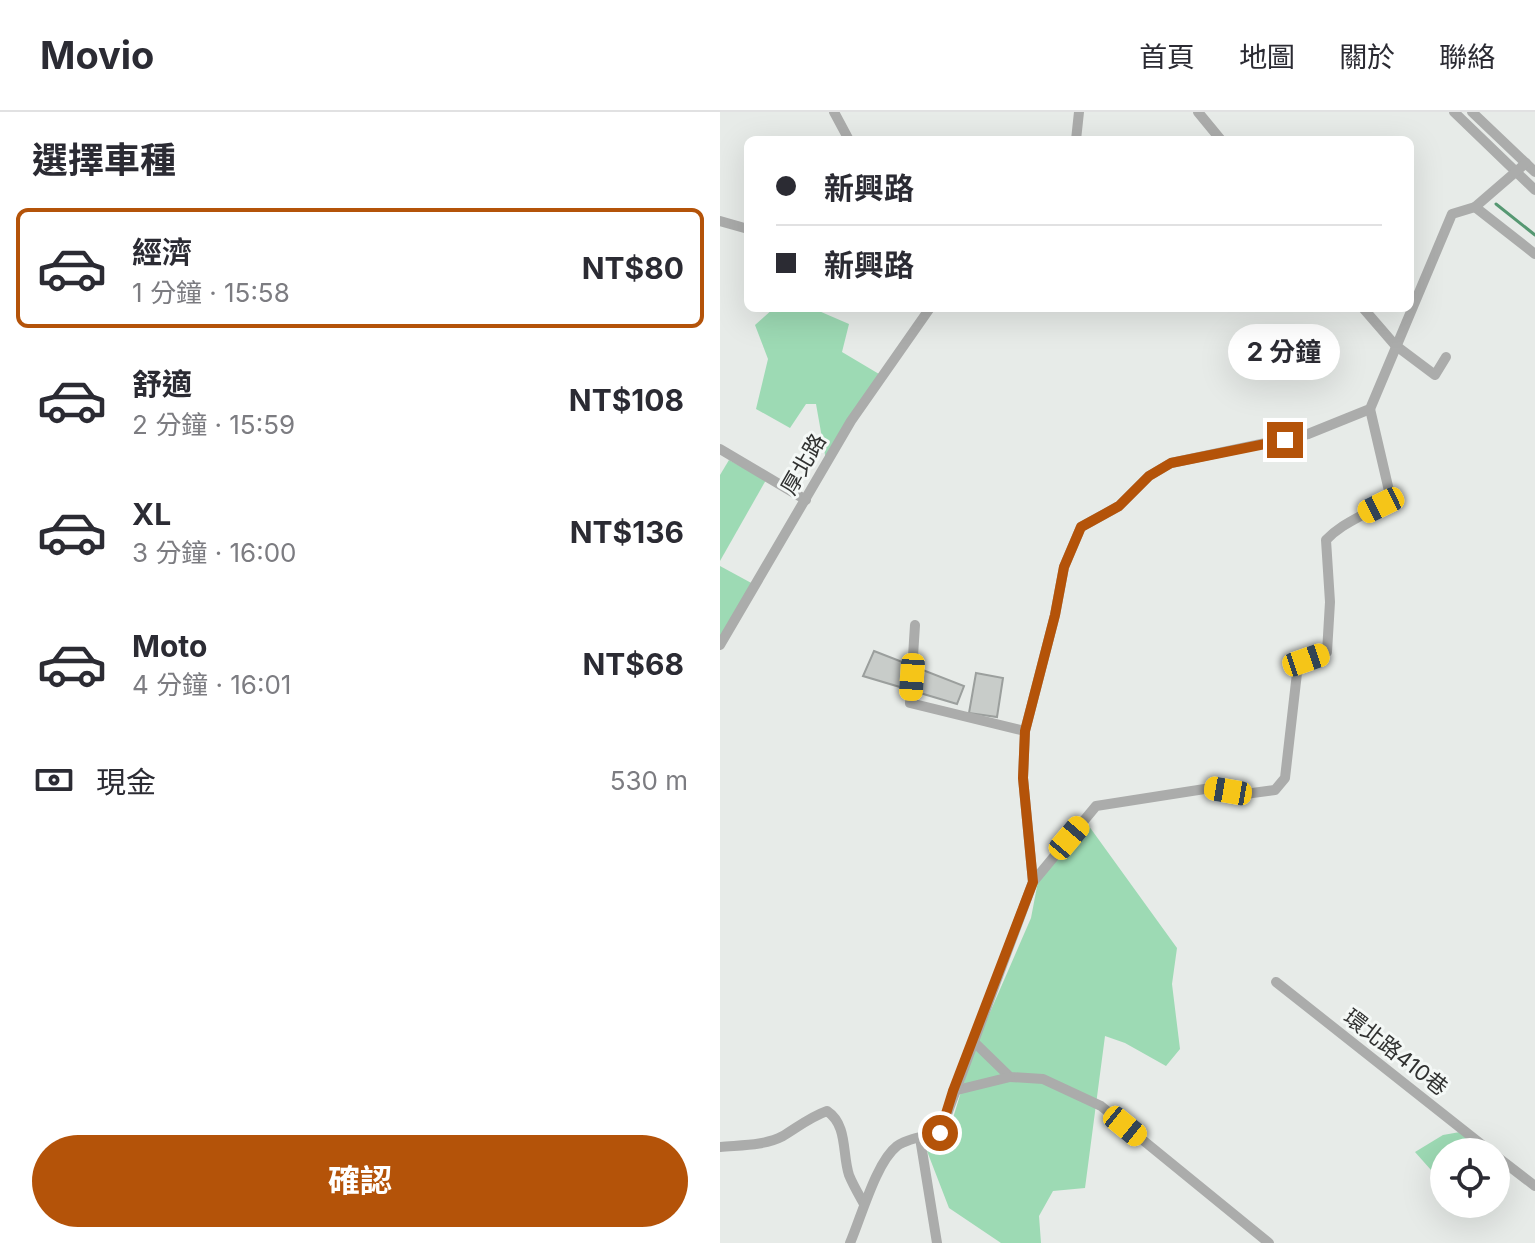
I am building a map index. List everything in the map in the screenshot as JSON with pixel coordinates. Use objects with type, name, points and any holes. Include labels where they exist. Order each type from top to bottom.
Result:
[{"type":"street","points":[[834,112],[847,136]]},
{"type":"street","points":[[1076,136],[1079,112]]},
{"type":"street","points":[[1198,112],[1218,136]]},
{"type":"street","points":[[1454,112],[1535,190]]},
{"type":"street","points":[[1472,112],[1535,172]]},
{"type":"street","points":[[1414,301],[1452,214],[1475,207],[1526,163]]},
{"type":"street","points":[[1475,207],[1535,254]]},
{"type":"street","points":[[720,221],[744,228]]},
{"type":"street","name":"厚北路","points":[[720,645],[851,421],[927,312]]},
{"type":"street","points":[[1366,312],[1395,345],[1435,375],[1446,357]]},
{"type":"street","points":[[850,1243],[864,1204],[891,1152],[900,1143],[940,1133],[953,1091],[1033,882],[1096,806],[1211,788],[1245,794],[1275,790],[1285,778],[1297,673],[1306,660],[1327,652],[1330,602],[1326,540],[1341,524],[1381,505],[1390,495],[1370,409],[1409,312]]},
{"type":"street","points":[[1033,882],[1023,778],[1025,731],[1064,567],[1081,527],[1119,506],[1149,476],[1171,463],[1308,434],[1370,409]]},
{"type":"street","points":[[720,449],[806,500]]},
{"type":"street","points":[[915,625],[910,703],[1025,731]]},
{"type":"street","name":"環北路410巷","points":[[1276,982],[1473,1138]]},
{"type":"street","points":[[973,1041],[1010,1077]]},
{"type":"street","points":[[953,1091],[1010,1077],[1043,1079],[1101,1106],[1269,1243]]},
{"type":"street","points":[[720,1147],[781,1137],[811,1116],[827,1111],[834,1115],[842,1130],[849,1175],[864,1204]]},
{"type":"street","points":[[920,1138],[937,1243]]},
{"type":"street","points":[[1510,1167],[1535,1186]]},
{"type":"green space","points":[[770,312],[821,312],[849,324],[842,352],[879,374],[827,466],[816,404],[806,404],[790,428],[756,409],[768,359],[755,325]]},
{"type":"green space","points":[[729,460],[766,480],[720,561],[720,475]]},
{"type":"green space","points":[[720,566],[755,585],[720,643]]},
{"type":"green space","points":[[1086,822],[1177,948],[1172,984],[1180,1049],[1166,1066],[1125,1043],[1105,1036],[1085,1188],[1053,1191],[1039,1216],[1041,1243],[1001,1243],[949,1208],[927,1151],[946,1141],[974,1049],[1031,918],[1039,876]]},
{"type":"green space","points":[[1460,1132],[1468,1138],[1438,1138]]},
{"type":"green space","points":[[1430,1143],[1430,1169],[1415,1152]]},
{"type":"building","points":[[874,651],[964,686],[957,704],[863,676]]},
{"type":"building","points":[[976,673],[1003,678],[997,717],[969,713]]},
{"type":"waterway","points":[[1496,204],[1535,235]]},
{"type":"route","points":[[940,1133],[953,1091],[1033,882],[1023,778],[1025,731],[1064,567],[1081,527],[1119,506],[1149,476],[1171,463],[1285,440]]}]
